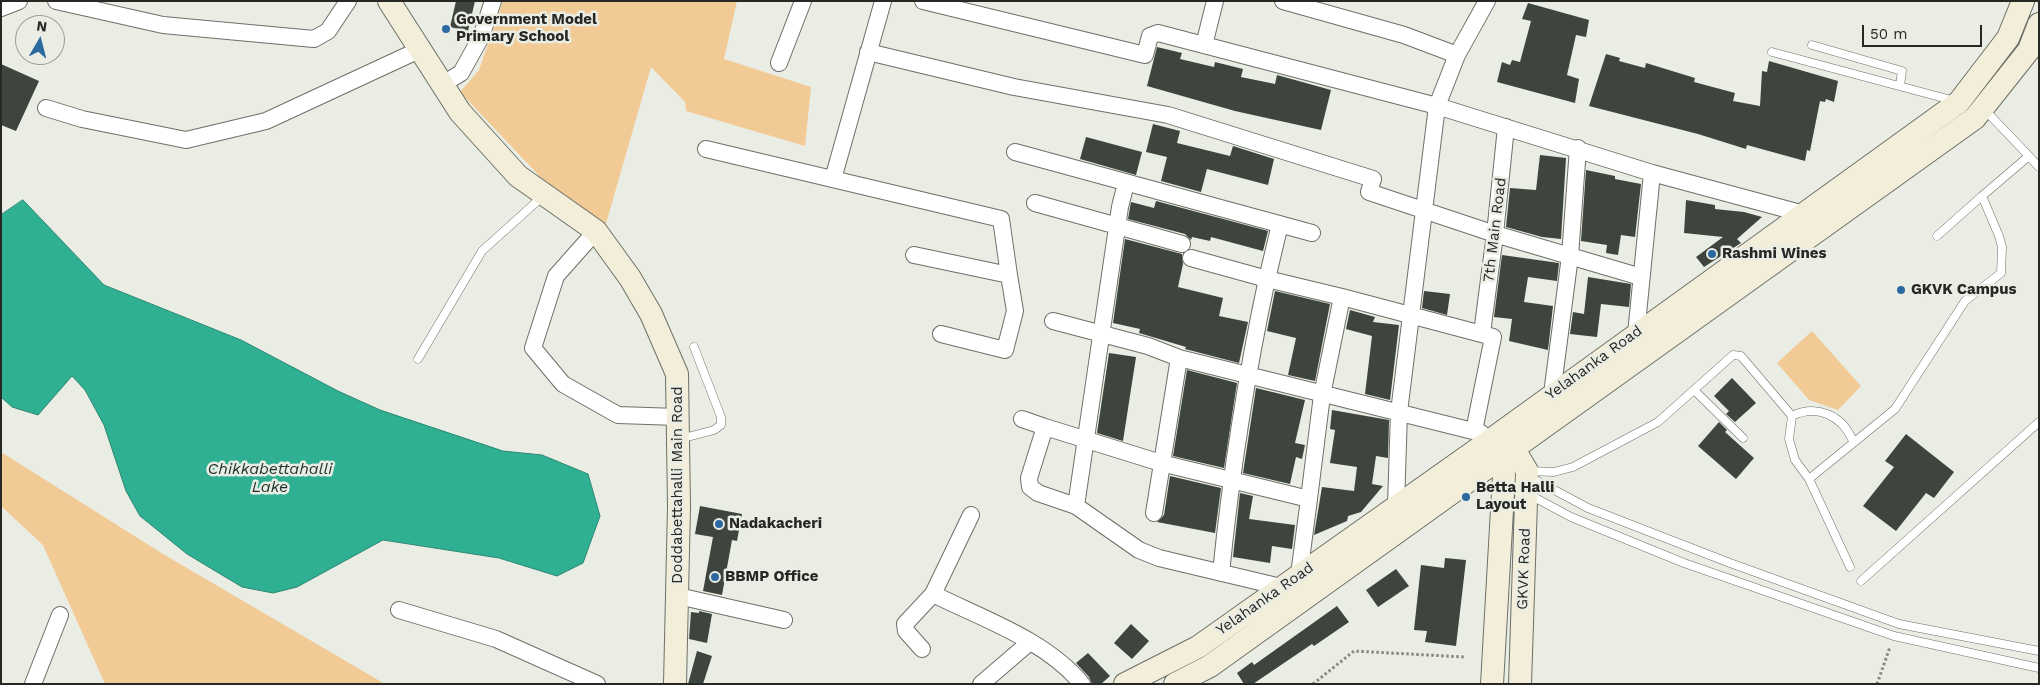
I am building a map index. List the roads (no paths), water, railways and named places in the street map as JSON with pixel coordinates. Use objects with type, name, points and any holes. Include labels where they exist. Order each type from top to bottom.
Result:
[{"type":"main road","name":"Doddabettahalli Main Road","points":[[389,1],[460,112],[518,176],[596,231],[630,278],[655,323],[677,374],[678,596],[675,684]]},
{"type":"main road","name":"Yelahanka Road","points":[[1125,684],[1198,647],[1396,506],[1507,466],[1552,394],[1959,102],[2008,38],[2023,1]]},
{"type":"main road","name":"Yelahanka Road","points":[[1175,684],[1210,666],[1507,466],[1975,118],[2029,50],[2039,24]]},
{"type":"main road","name":"GKVK Road","points":[[1492,684],[1507,466]]},
{"type":"main road","name":"GKVK Road","points":[[1507,466],[1520,684]]},
{"type":"street","points":[[1,8],[19,1]]},
{"type":"street","points":[[56,1],[163,25],[314,39],[328,31],[348,1]]},
{"type":"street","points":[[442,85],[461,73],[481,37],[493,1]]},
{"type":"street","points":[[779,63],[803,1]]},
{"type":"street","points":[[832,179],[883,1]]},
{"type":"street","points":[[923,1],[1145,55],[1150,36],[1154,33],[1204,45],[1436,106],[1578,148],[1652,173],[1804,214]]},
{"type":"street","points":[[1204,45],[1215,1]]},
{"type":"street","points":[[1283,1],[1404,35],[1457,55]]},
{"type":"street","points":[[1396,506],[1399,412],[1436,106],[1457,55],[1487,1]]},
{"type":"street","points":[[46,108],[82,119],[186,140],[266,121],[419,50]]},
{"type":"street","points":[[868,52],[1014,87],[1168,115],[1373,179],[1369,192],[1424,212],[1641,278]]},
{"type":"street","name":"7th Main Road","points":[[1482,333],[1506,128]]},
{"type":"street","points":[[706,148],[1001,219],[1015,311],[1005,350],[941,334]]},
{"type":"street","points":[[1552,394],[1570,256],[1578,148]]},
{"type":"street","points":[[1015,152],[1312,233]]},
{"type":"street","points":[[1636,334],[1652,173]]},
{"type":"street","points":[[1076,506],[1101,333],[1126,183]]},
{"type":"street","points":[[1035,203],[1118,225],[1267,279],[1493,336],[1507,466]]},
{"type":"street","points":[[1222,573],[1230,479],[1247,374],[1280,224]]},
{"type":"street","points":[[596,231],[556,276],[533,348],[564,384],[618,415],[678,417]]},
{"type":"street","points":[[914,255],[1009,275]]},
{"type":"street","points":[[1046,427],[1029,478],[1030,487],[1038,493],[1076,506],[1139,550],[1159,558],[1222,573],[1290,581],[1309,499],[1322,395],[1342,297]]},
{"type":"street","points":[[1053,322],[1101,333],[1179,358],[1247,374],[1322,395],[1399,412],[1507,466]]},
{"type":"street","points":[[1154,513],[1160,463],[1179,358]]},
{"type":"street","points":[[1022,419],[1085,441],[1160,463],[1309,499]]},
{"type":"street","points":[[922,649],[906,631],[905,624],[933,594],[971,515]]},
{"type":"street","points":[[933,594],[1030,642],[1069,668],[1082,684]]},
{"type":"street","points":[[678,596],[784,620]]},
{"type":"street","points":[[399,610],[496,639],[598,684]]},
{"type":"street","points":[[33,684],[60,615]]},
{"type":"street","points":[[981,684],[1030,642]]},
{"type":"lane","points":[[1812,46],[1902,71],[1900,85]]},
{"type":"lane","points":[[1772,52],[1959,102]]},
{"type":"lane","points":[[1983,108],[2039,167]]},
{"type":"lane","points":[[1937,236],[2029,156]]},
{"type":"lane","points":[[418,359],[482,251],[545,195]]},
{"type":"lane","points":[[1809,479],[1895,408],[1965,301],[2001,273],[2002,247],[1982,196]]},
{"type":"lane","points":[[678,439],[714,430],[721,425],[721,417],[694,346]]},
{"type":"lane","points":[[1507,466],[1554,472],[1573,467],[1658,422],[1733,355],[1741,356],[1792,416],[1789,439],[1791,450],[1801,470],[1809,479],[1850,567]]},
{"type":"lane","points":[[1694,390],[1743,438]]},
{"type":"lane","points":[[1792,416],[1814,411],[1830,415],[1845,426],[1853,441]]},
{"type":"lane","points":[[1861,581],[2039,422]]},
{"type":"lane","points":[[1507,466],[1588,508],[1730,563],[1899,624],[2039,651]]},
{"type":"lane","points":[[1507,466],[1571,517],[1684,563],[1894,636],[2039,668]]},
{"type":"lane","points":[[1894,636],[1899,624]]},
{"type":"water","name":"Chikkabettahalli Lake","points":[[23,200],[104,285],[241,340],[338,391],[380,410],[503,451],[542,455],[588,474],[600,516],[583,563],[557,576],[499,558],[383,540],[297,587],[273,593],[242,587],[187,554],[140,516],[126,491],[104,425],[85,390],[72,376],[38,415],[12,407],[1,397],[1,215]]},
{"type":"place","name":"Government Model Primary School","points":[[446,29]]},
{"type":"place","name":"Rashmi Wines","points":[[1712,254]]},
{"type":"place","name":"GKVK Campus","points":[[1901,290]]},
{"type":"place","name":"Betta Halli Layout","points":[[1466,497]]},
{"type":"place","name":"Nadakacheri","points":[[719,524]]},
{"type":"place","name":"BBMP Office","points":[[715,577]]}]
